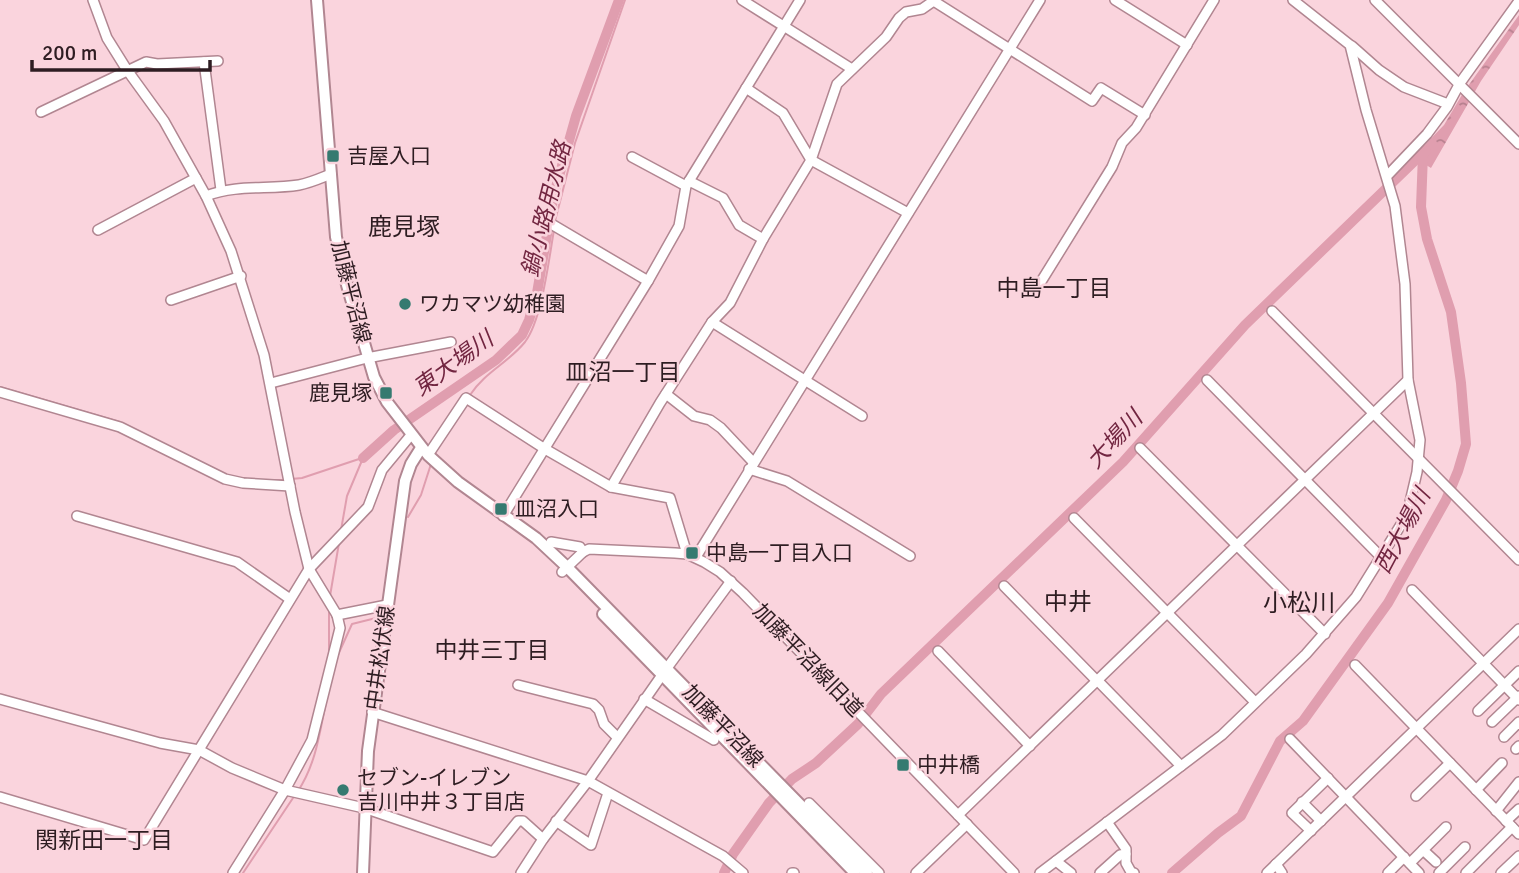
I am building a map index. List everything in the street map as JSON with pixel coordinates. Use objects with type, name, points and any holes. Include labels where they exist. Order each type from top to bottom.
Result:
[{"type":"main road","name":"加藤平沼線","points":[[317,0],[338,249],[367,358],[381,393],[424,452],[458,482],[536,538],[772,782],[867,873]]},
{"type":"main road","name":"中井松伏線","points":[[363,873],[364,808],[372,712],[387,605],[405,481],[411,464],[424,452]]},
{"type":"main road","name":"加藤平沼線","points":[[787,797],[855,873]]},
{"type":"street","points":[[93,0],[107,38],[164,121],[196,177],[241,276],[271,383],[309,569],[337,615],[340,628],[312,740],[285,790],[233,873]]},
{"type":"street","points":[[742,0],[852,69]]},
{"type":"street","points":[[503,516],[649,281],[679,226],[688,183],[800,0]]},
{"type":"street","points":[[692,556],[751,466],[1040,0]]},
{"type":"street","points":[[1115,0],[1187,45]]},
{"type":"street","points":[[1034,293],[1112,167],[1122,143],[1144,115],[1214,0]]},
{"type":"street","points":[[1293,0],[1404,87],[1448,104]]},
{"type":"street","points":[[1375,0],[1519,145]]},
{"type":"street","points":[[611,487],[712,322],[730,303],[763,239],[811,160],[837,84],[886,37],[906,12],[922,9],[932,1],[1092,101],[1101,88],[1144,115]]},
{"type":"street","points":[[1387,176],[1427,134],[1519,1]]},
{"type":"street","points":[[1040,873],[1222,735],[1325,634],[1356,597],[1407,515],[1420,440],[1408,380],[1404,272],[1399,227],[1350,45]]},
{"type":"street","points":[[41,112],[146,62],[157,64],[218,61]]},
{"type":"street","points":[[204,62],[221,190]]},
{"type":"street","points":[[746,88],[783,113],[811,160],[908,213]]},
{"type":"street","points":[[632,157],[723,198],[739,225],[763,239]]},
{"type":"street","points":[[206,196],[221,190],[302,184],[331,174]]},
{"type":"street","points":[[98,230],[196,177]]},
{"type":"street","points":[[553,225],[649,281]]},
{"type":"street","points":[[171,300],[241,276]]},
{"type":"street","points":[[1272,311],[1519,560]]},
{"type":"street","points":[[712,322],[862,416]]},
{"type":"street","points":[[271,383],[367,358],[451,342]]},
{"type":"street","points":[[1207,380],[1382,558]]},
{"type":"street","points":[[957,815],[1408,380]]},
{"type":"street","points":[[0,392],[120,426],[225,479],[290,486]]},
{"type":"street","points":[[666,394],[694,416],[710,420],[721,428],[751,466],[787,481],[910,556]]},
{"type":"street","points":[[424,452],[466,398],[545,449],[611,487],[670,498],[692,556]]},
{"type":"street","points":[[0,797],[144,840],[309,569],[368,507],[382,470],[411,435]]},
{"type":"street","points":[[1140,448],[1325,634]]},
{"type":"street","points":[[77,516],[237,562],[290,599]]},
{"type":"street","points":[[1074,518],[1255,702]]},
{"type":"street","points":[[551,542],[580,547],[583,552]]},
{"type":"street","points":[[565,570],[583,552],[599,549],[692,556]]},
{"type":"street","name":"加藤平沼線旧道","points":[[692,556],[731,581],[1014,873]]},
{"type":"street","points":[[521,873],[731,581]]},
{"type":"street","points":[[1004,586],[1181,766]]},
{"type":"street","points":[[1412,590],[1518,698],[1492,722]]},
{"type":"street","points":[[337,615],[387,605]]},
{"type":"street","points":[[1267,873],[1519,629]]},
{"type":"street","points":[[938,651],[1030,746]]},
{"type":"street","points":[[1355,665],[1512,827]]},
{"type":"street","points":[[1478,711],[1519,671]]},
{"type":"street","points":[[518,685],[593,704],[599,710],[604,724],[617,737]]},
{"type":"street","points":[[0,699],[160,743],[199,750],[232,768],[285,790],[364,808],[493,852],[518,821],[523,821],[543,839]]},
{"type":"street","points":[[644,699],[715,740]]},
{"type":"street","points":[[372,712],[587,781],[723,856],[743,873]]},
{"type":"street","points":[[1504,737],[1519,722]]},
{"type":"street","points":[[1290,739],[1419,873]]},
{"type":"street","points":[[1416,796],[1450,763]]},
{"type":"street","points":[[1476,790],[1502,763]]},
{"type":"street","points":[[1311,831],[1292,813],[1328,778]]},
{"type":"street","points":[[1496,811],[1519,782]]},
{"type":"street","points":[[556,821],[591,845],[608,793]]},
{"type":"street","points":[[1302,802],[1321,821]]},
{"type":"street","points":[[809,803],[879,873]]},
{"type":"street","points":[[1466,873],[1512,827],[1519,809]]},
{"type":"street","points":[[1107,822],[1126,849],[1126,863],[1134,873]]},
{"type":"street","points":[[916,873],[967,824]]},
{"type":"street","points":[[1388,873],[1423,850],[1446,827]]},
{"type":"street","points":[[1440,873],[1465,847]]},
{"type":"street","points":[[1423,850],[1436,862]]},
{"type":"street","points":[[1100,873],[1119,855],[1126,853]]},
{"type":"street","points":[[1501,873],[1519,856]]},
{"type":"street","points":[[1056,861],[1071,873]]},
{"type":"street","points":[[1276,864],[1282,873]]},
{"type":"water","points":[[1519,15],[1519,25],[1481,81],[1431,168],[1413,157],[1444,125],[1463,93]]},
{"type":"waterway","name":"東大場川","points":[[363,458],[394,430],[496,360],[522,335],[537,293],[554,194],[576,116],[619,0]]},
{"type":"waterway","name":"鍋小路用水路","points":[[555,221],[575,143],[625,0]]},
{"type":"waterway","name":"大場川","points":[[724,873],[733,854],[769,803],[792,779],[816,763],[858,724],[881,694],[1123,462],[1245,325],[1426,150]]},
{"type":"waterway","name":"西大場川","points":[[1172,873],[1241,816],[1280,741],[1303,721],[1388,603],[1446,500],[1458,471],[1466,444],[1461,383],[1451,312],[1427,239],[1421,207],[1423,154],[1426,151]]},
{"type":"waterway","name":"鍋小路用水路","points":[[470,395],[525,342],[531,332],[544,288],[554,230]]},
{"type":"waterway","points":[[0,387],[120,422]]},
{"type":"waterway","points":[[291,479],[302,478],[362,458]]},
{"type":"waterway","points":[[341,530],[347,496],[363,458]]},
{"type":"waterway","name":"鍋小路用水路","points":[[408,517],[421,495],[431,464]]},
{"type":"waterway","points":[[256,480],[285,480]]},
{"type":"waterway","points":[[330,596],[339,543]]},
{"type":"waterway","points":[[329,608],[329,655]]},
{"type":"waterway","name":"鍋小路用水路","points":[[337,657],[352,624],[380,617]]},
{"type":"waterway","name":"鍋小路用水路","points":[[298,791],[314,757],[327,697]]},
{"type":"waterway","name":"鍋小路用水路","points":[[243,873],[295,795]]},
{"type":"place","name":"吉屋入口","points":[[333,156]]},
{"type":"place","name":"ワカマツ幼稚園","points":[[405,304]]},
{"type":"place","name":"鹿見塚","points":[[386,393]]},
{"type":"place","name":"皿沼入口","points":[[501,509]]},
{"type":"place","name":"中島一丁目入口","points":[[692,553]]},
{"type":"place","name":"中井橋","points":[[903,765]]},
{"type":"place","name":"セブン-イレブン 吉川中井３丁目店","points":[[343,790]]},
{"type":"district","name":"鹿見塚","points":[[404,227]]},
{"type":"district","name":"中島一丁目","points":[[1054,288]]},
{"type":"district","name":"皿沼一丁目","points":[[623,372]]},
{"type":"district","name":"中井","points":[[1068,602]]},
{"type":"district","name":"小松川","points":[[1299,603]]},
{"type":"district","name":"中井三丁目","points":[[492,650]]},
{"type":"district","name":"関新田一丁目","points":[[104,840]]}]
